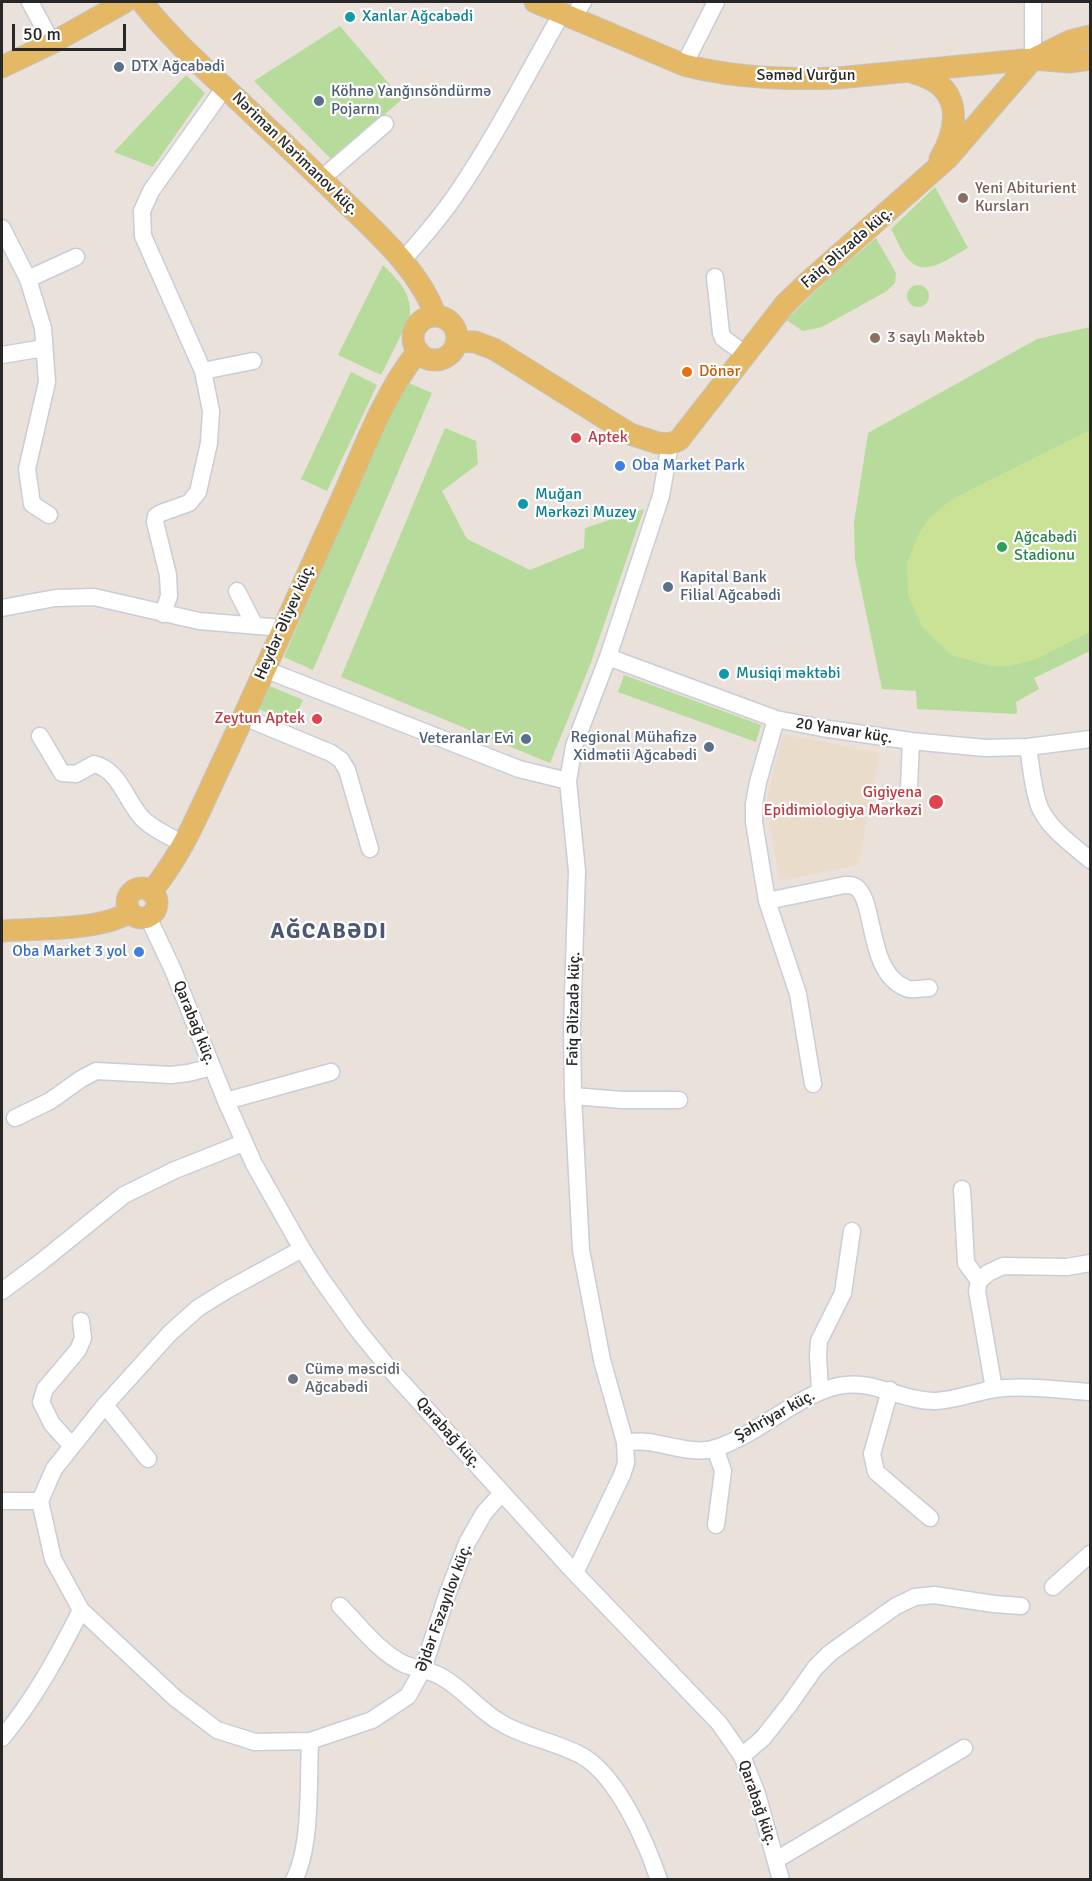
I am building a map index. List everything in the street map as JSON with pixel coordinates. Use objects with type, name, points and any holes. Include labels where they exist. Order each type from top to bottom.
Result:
[{"type":"main road","points":[[2,67],[52,43],[125,2]]},
{"type":"main road","name":"Nəriman Nərimanov küç.","points":[[142,2],[164,28],[321,179],[402,261],[431,301],[436,316]]},
{"type":"main road","name":"Səməd Vurğun","points":[[535,2],[573,10],[684,65],[730,75],[810,79],[1033,59],[1070,62],[1090,59]]},
{"type":"main road","points":[[1033,59],[1070,41],[1090,36]]},
{"type":"main road","name":"Faiq Əlizadə küç.","points":[[670,444],[680,440],[685,434],[785,304],[960,146],[1033,59]]},
{"type":"main road","points":[[908,71],[930,77],[939,84],[947,93],[953,107],[954,122],[950,135],[942,156],[930,175]]},
{"type":"main road","points":[[436,316],[450,321],[457,341],[452,352],[441,359],[431,359],[418,351],[413,338],[414,331],[423,320],[436,316]]},
{"type":"main road","points":[[457,341],[475,342],[494,349],[630,434],[658,443],[670,444]]},
{"type":"main road","name":"Heydər Əliyev küç.","points":[[139,914],[127,903],[130,894],[138,888],[151,892],[168,872],[184,844],[244,717],[392,387],[418,351]]},
{"type":"main road","points":[[2,931],[96,924],[139,914]]},
{"type":"street","points":[[30,2],[52,43]]},
{"type":"street","points":[[684,65],[716,2]]},
{"type":"street","points":[[1033,2],[1033,59]]},
{"type":"street","points":[[402,261],[428,232],[454,197],[573,10]]},
{"type":"street","points":[[164,614],[169,596],[168,575],[155,522],[156,516],[189,503],[198,492],[208,443],[211,411],[203,371],[143,236],[142,212],[151,191],[225,87]]},
{"type":"street","points":[[321,179],[385,124]]},
{"type":"street","points":[[2,228],[28,279],[42,328],[47,382],[27,469],[32,504],[49,515]]},
{"type":"street","points":[[28,279],[76,257]]},
{"type":"street","points":[[715,277],[721,333],[723,338],[746,355]]},
{"type":"street","points":[[2,355],[44,348]]},
{"type":"street","points":[[203,371],[253,361]]},
{"type":"street","name":"Faiq Əlizadə küç.","points":[[575,1573],[622,1475],[626,1463],[626,1442],[602,1360],[581,1250],[572,1027],[577,871],[568,781],[574,746],[608,657],[661,496],[670,444]]},
{"type":"street","points":[[237,591],[255,626]]},
{"type":"street","points":[[2,608],[55,598],[94,597],[199,621],[282,628]]},
{"type":"street","name":"20 Yanvar küç.","points":[[608,657],[777,719],[814,727],[911,741],[985,748],[1028,747],[1090,739]]},
{"type":"street","points":[[264,669],[519,769],[568,781]]},
{"type":"street","points":[[244,717],[331,753],[341,760],[370,849]]},
{"type":"street","points":[[777,719],[754,804],[754,822],[767,901],[798,994],[813,1084]]},
{"type":"street","points":[[40,736],[62,773],[76,774],[94,764],[105,767],[114,776],[143,819],[184,844]]},
{"type":"street","points":[[909,788],[911,741]]},
{"type":"street","points":[[1028,747],[1040,807],[1047,820],[1063,837],[1090,859]]},
{"type":"street","points":[[767,901],[845,885],[855,887],[860,892],[869,917],[879,960],[888,975],[906,989],[929,988]]},
{"type":"street","name":"Qarabağ küç.","points":[[139,914],[181,990],[243,1143],[302,1249],[357,1329],[387,1366],[501,1493],[718,1724],[742,1756],[757,1794],[780,1880]]},
{"type":"street","points":[[15,1118],[50,1101],[96,1071],[171,1075],[212,1067]]},
{"type":"street","points":[[226,1101],[332,1072]]},
{"type":"street","points":[[573,1096],[622,1100],[679,1100]]},
{"type":"street","points":[[2,1291],[124,1195],[176,1170],[243,1143]]},
{"type":"street","points":[[962,1189],[966,1263],[980,1281]]},
{"type":"street","points":[[820,1391],[819,1341],[843,1293],[852,1231]]},
{"type":"street","points":[[2,1501],[40,1501],[54,1469],[105,1405],[170,1333],[198,1308],[302,1249]]},
{"type":"street","points":[[994,1389],[977,1291],[980,1281],[988,1273],[1003,1266],[1066,1267],[1090,1263]]},
{"type":"street","points":[[72,1446],[52,1424],[41,1402],[45,1389],[78,1350],[83,1338],[81,1321]]},
{"type":"street","name":"Şəhriyar küç.","points":[[626,1442],[645,1442],[699,1450],[715,1448],[759,1429],[820,1391],[841,1385],[860,1384],[935,1401],[994,1389],[1033,1387],[1090,1392]]},
{"type":"street","points":[[890,1390],[872,1454],[876,1472],[930,1518]]},
{"type":"street","points":[[105,1405],[148,1459]]},
{"type":"street","points":[[715,1448],[723,1471],[716,1525]]},
{"type":"street","name":"Əjdər Fəzayılov küç.","points":[[40,1501],[53,1559],[81,1610],[175,1698],[217,1730],[255,1742],[310,1741],[372,1720],[408,1696],[423,1669],[467,1543],[484,1513],[501,1493]]},
{"type":"street","points":[[1053,1587],[1090,1554]]},
{"type":"street","points":[[742,1756],[762,1738],[815,1668],[830,1653],[896,1606],[915,1597],[934,1595],[1021,1606]]},
{"type":"street","points":[[340,1606],[382,1651],[405,1664],[441,1676],[483,1711],[506,1726],[549,1740],[585,1758],[609,1782],[633,1817],[660,1880]]},
{"type":"street","points":[[2,1738],[15,1722],[64,1645],[81,1610]]},
{"type":"street","points":[[294,1880],[300,1868],[306,1844],[310,1741]]},
{"type":"street","points":[[776,1860],[964,1748]]},
{"type":"shaded area","points":[[783,734],[880,753],[858,865],[780,881],[766,803]]},
{"type":"green space","points":[[340,26],[402,99],[333,161],[254,81]]},
{"type":"green space","points":[[186,75],[205,93],[153,167],[114,152]]},
{"type":"green space","points":[[935,187],[968,248],[940,264],[917,266],[905,255],[891,229]]},
{"type":"green space","points":[[876,238],[896,273],[895,283],[887,291],[822,327],[803,331],[786,320],[826,281]]},
{"type":"green space","points":[[383,265],[407,294],[410,317],[381,375],[338,355]]},
{"type":"green space","points":[[918,285],[926,288],[929,296],[926,304],[918,307],[910,304],[907,296],[910,288]]},
{"type":"green space","points":[[1090,327],[1090,651],[1034,678],[1039,689],[1016,702],[1017,714],[917,709],[916,691],[882,689],[855,560],[854,523],[868,433],[1037,339]]},
{"type":"green space","points":[[351,372],[377,385],[327,491],[301,479]]},
{"type":"green space","points":[[402,380],[432,393],[313,670],[284,657]]},
{"type":"green space","points":[[445,428],[476,441],[478,464],[442,491],[467,539],[530,570],[584,548],[585,528],[644,509],[590,665],[550,763],[341,677]]},
{"type":"green space","name":"Ağcabədi Stadionu","points":[[1090,430],[1090,632],[1037,659],[1010,666],[990,666],[951,655],[922,627],[908,595],[907,563],[920,531],[932,515],[951,500]]},
{"type":"green space","points":[[624,675],[761,725],[756,742],[618,692]]},
{"type":"green space","points":[[270,686],[303,700],[292,724],[259,709]]},
{"type":"place","name":"Xanlar Ağcabədi","points":[[350,17]]},
{"type":"place","name":"DTX Ağcabədi","points":[[119,67]]},
{"type":"place","name":"Köhnə Yanğınsöndürmə Pojarnı","points":[[319,101]]},
{"type":"place","name":"Yeni Abiturient Kursları","points":[[963,198]]},
{"type":"place","name":"3 saylı Məktəb","points":[[875,338]]},
{"type":"place","name":"Dönər","points":[[687,372]]},
{"type":"place","name":"Aptek","points":[[576,438]]},
{"type":"place","name":"Oba Market Park","points":[[620,466]]},
{"type":"place","name":"Muğan Mərkəzi Muzey","points":[[523,504]]},
{"type":"place","name":"Ağcabədi Stadionu","points":[[1002,547]]},
{"type":"place","name":"Kapital Bank Filial Ağcabədi","points":[[668,587]]},
{"type":"place","name":"Musiqi məktəbi","points":[[724,674]]},
{"type":"place","name":"Zeytun Aptek","points":[[317,719]]},
{"type":"place","name":"Veteranlar Evi","points":[[526,739]]},
{"type":"place","name":"Regional Mühafizə Xidmətii Ağcabədi","points":[[709,747]]},
{"type":"place","name":"Gigiyena Epidimiologiya Mərkəzi","points":[[936,802]]},
{"type":"place","name":"Oba Market 3 yol","points":[[139,952]]},
{"type":"place","name":"Cümə məscidi Ağcabədi","points":[[293,1379]]},
{"type":"district","name":"AĞCABƏDI","points":[[329,932]]}]
